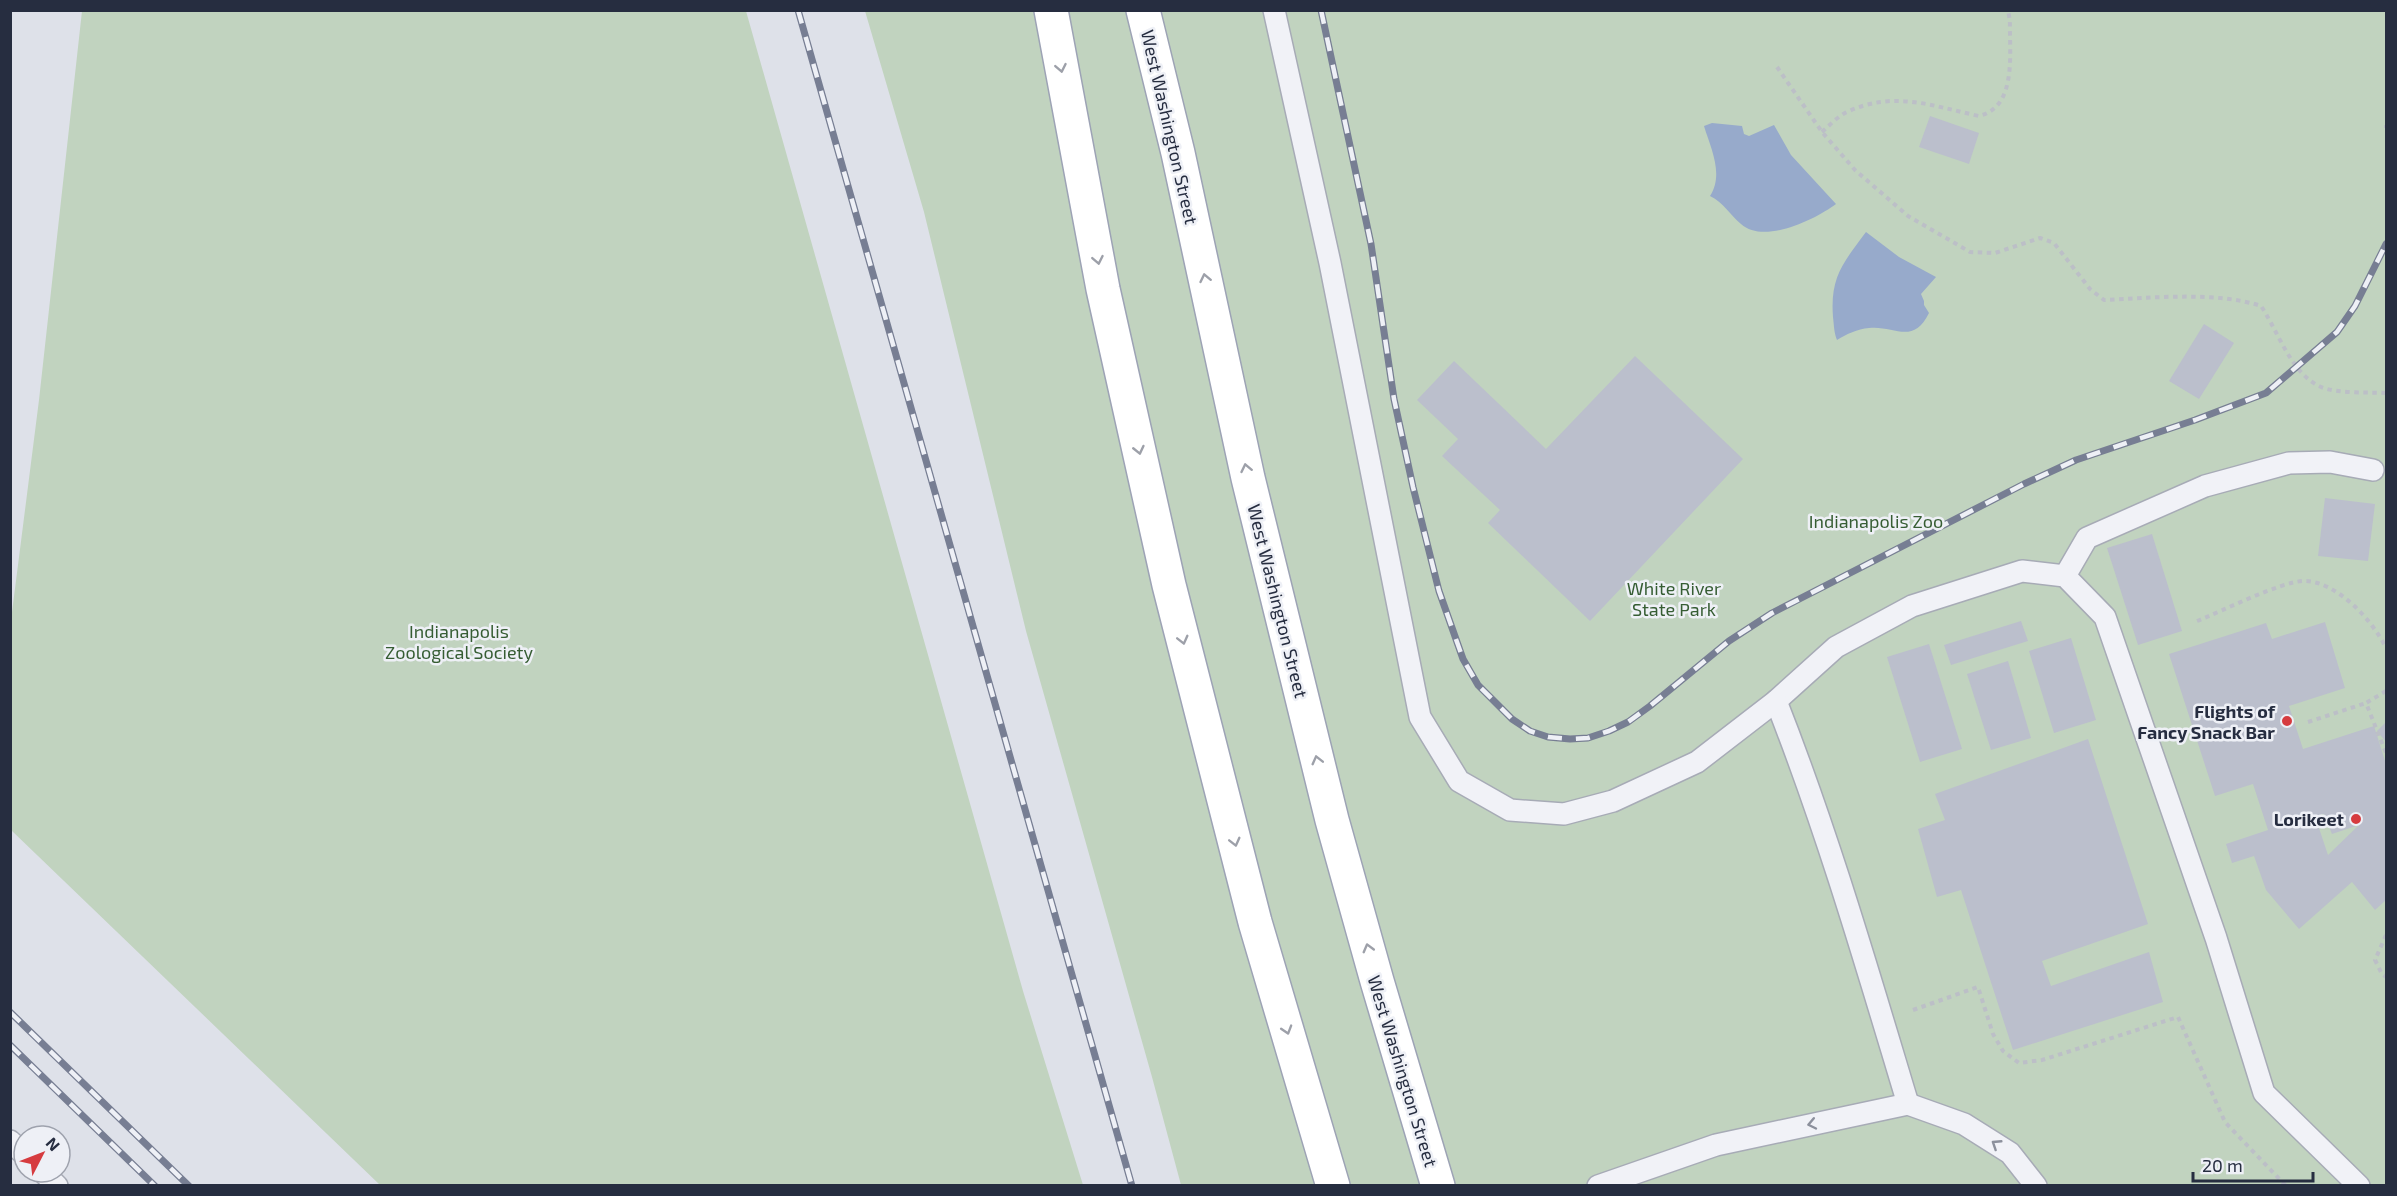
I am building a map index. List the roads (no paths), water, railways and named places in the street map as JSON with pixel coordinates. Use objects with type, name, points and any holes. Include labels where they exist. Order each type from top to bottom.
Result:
[{"type":"main road","points":[[1051,10],[1103,289],[1169,585],[1255,922],[1334,1185]]},
{"type":"main road","name":"West Washington Street","points":[[1143,10],[1178,153],[1248,478],[1332,820],[1437,1185]]},
{"type":"lane","points":[[1274,10],[1330,263],[1420,717],[1459,781],[1510,810],[1564,814],[1613,801],[1697,762],[1776,701],[1836,647],[1912,606],[2022,571],[2065,576],[2105,617],[2216,938],[2264,1093],[2359,1185]]},
{"type":"lane","points":[[2065,576],[2087,538],[2205,486],[2289,463],[2330,462],[2373,470]]},
{"type":"lane","points":[[1776,701],[1809,787],[1908,1104]]},
{"type":"lane","points":[[1598,1185],[1716,1145],[1908,1104],[1973,1129],[2010,1153],[2036,1185]]},
{"type":"water","points":[[1712,123],[1742,126],[1744,134],[1749,136],[1774,125],[1791,155],[1836,204],[1790,228],[1776,231],[1751,230],[1741,224],[1710,196],[1714,188],[1716,170],[1713,152],[1704,126]]},
{"type":"water","points":[[1866,232],[1899,257],[1936,277],[1921,294],[1929,313],[1923,323],[1910,331],[1860,329],[1837,340],[1833,317],[1836,281],[1845,262]]},
{"type":"railway","points":[[798,10],[1132,1186]]},
{"type":"railway","points":[[1321,10],[1371,244],[1394,399],[1439,591],[1463,659],[1478,685],[1512,719],[1530,731],[1548,737],[1588,738],[1628,722],[1729,641],[1772,613],[2024,484],[2076,460],[2195,420],[2266,393],[2337,332],[2355,306],[2386,244]]},
{"type":"railway","points":[[10,1012],[189,1186]]},
{"type":"railway","points":[[10,1045],[155,1186]]},
{"type":"place","name":"Flights of Fancy Snack Bar","points":[[2287,721]]},
{"type":"place","name":"Lorikeet","points":[[2356,819]]},
{"type":"park label","name":"Indianapolis Zoo","points":[[1876,521]]},
{"type":"park label","name":"White River State Park","points":[[1674,598]]},
{"type":"park label","name":"Indianapolis Zoological Society","points":[[459,641]]}]
